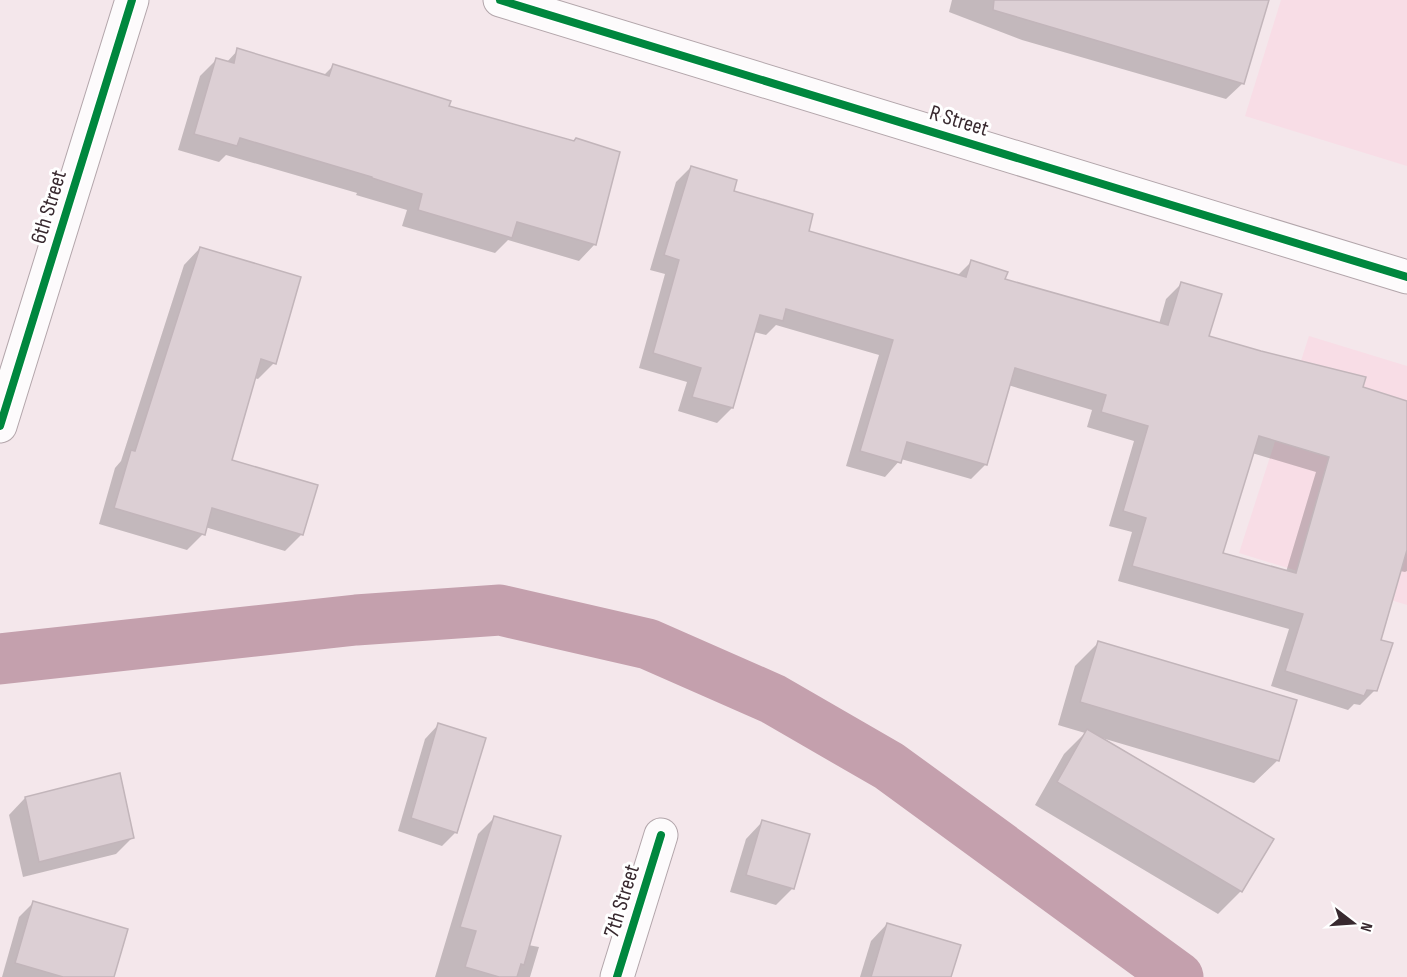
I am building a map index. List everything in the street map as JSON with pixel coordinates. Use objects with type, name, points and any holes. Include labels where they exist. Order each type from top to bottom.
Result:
[{"type":"street","name":"6th Street","points":[[0,426],[132,0]]},
{"type":"street","name":"R Street","points":[[500,0],[1407,277]]},
{"type":"street","name":"7th Street","points":[[617,977],[662,835]]},
{"type":"shaded area","points":[[1281,0],[1407,0],[1407,166],[1245,116]]},
{"type":"shaded area","points":[[1309,336],[1407,366],[1407,605],[1239,553]]},
{"type":"building","points":[[994,0],[1269,0],[1244,84],[993,10]]},
{"type":"building","points":[[237,48],[329,76],[333,64],[451,101],[449,106],[574,141],[576,138],[620,152],[596,245],[517,222],[512,238],[418,210],[422,194],[372,177],[240,138],[237,146],[194,134],[216,58],[234,63]]},
{"type":"building","points":[[691,166],[737,180],[734,191],[813,214],[809,231],[966,277],[971,260],[1008,272],[1005,279],[1168,325],[1181,282],[1222,294],[1209,336],[1366,377],[1363,387],[1407,401],[1407,550],[1381,640],[1393,643],[1377,691],[1367,690],[1364,696],[1285,671],[1303,614],[1132,566],[1146,518],[1123,511],[1148,426],[1101,412],[1106,395],[1015,368],[987,465],[907,442],[901,463],[860,451],[893,340],[786,309],[783,321],[760,315],[733,408],[692,397],[701,368],[653,353],[679,260],[664,255]],"holes":[[[1259,436],[1329,457],[1296,573],[1223,553]]]},
{"type":"building","points":[[200,247],[301,277],[276,364],[261,359],[232,460],[318,485],[303,535],[212,508],[205,535],[114,508],[131,450],[135,451]]},
{"type":"building","points":[[1098,641],[1297,700],[1279,761],[1080,702]]},
{"type":"building","points":[[438,723],[486,738],[457,833],[411,818]]},
{"type":"building","points":[[1087,729],[1274,839],[1242,892],[1057,782]]},
{"type":"building","points":[[120,773],[134,838],[39,862],[25,797]]},
{"type":"building","points":[[494,816],[561,836],[524,965],[521,964],[517,977],[499,977],[465,967],[476,931],[460,927]]},
{"type":"building","points":[[762,820],[810,834],[794,889],[746,875]]},
{"type":"building","points":[[33,901],[128,929],[114,977],[63,977],[15,963]]},
{"type":"building","points":[[887,923],[961,945],[951,977],[871,977]]},
{"type":"waterway","points":[[0,659],[356,620],[500,610],[648,644],[773,699],[889,766],[1178,977]]},
{"type":"cycle path","points":[[0,426],[132,0]]},
{"type":"cycle path","points":[[500,0],[1407,277]]},
{"type":"cycle path","points":[[617,977],[661,835]]}]
